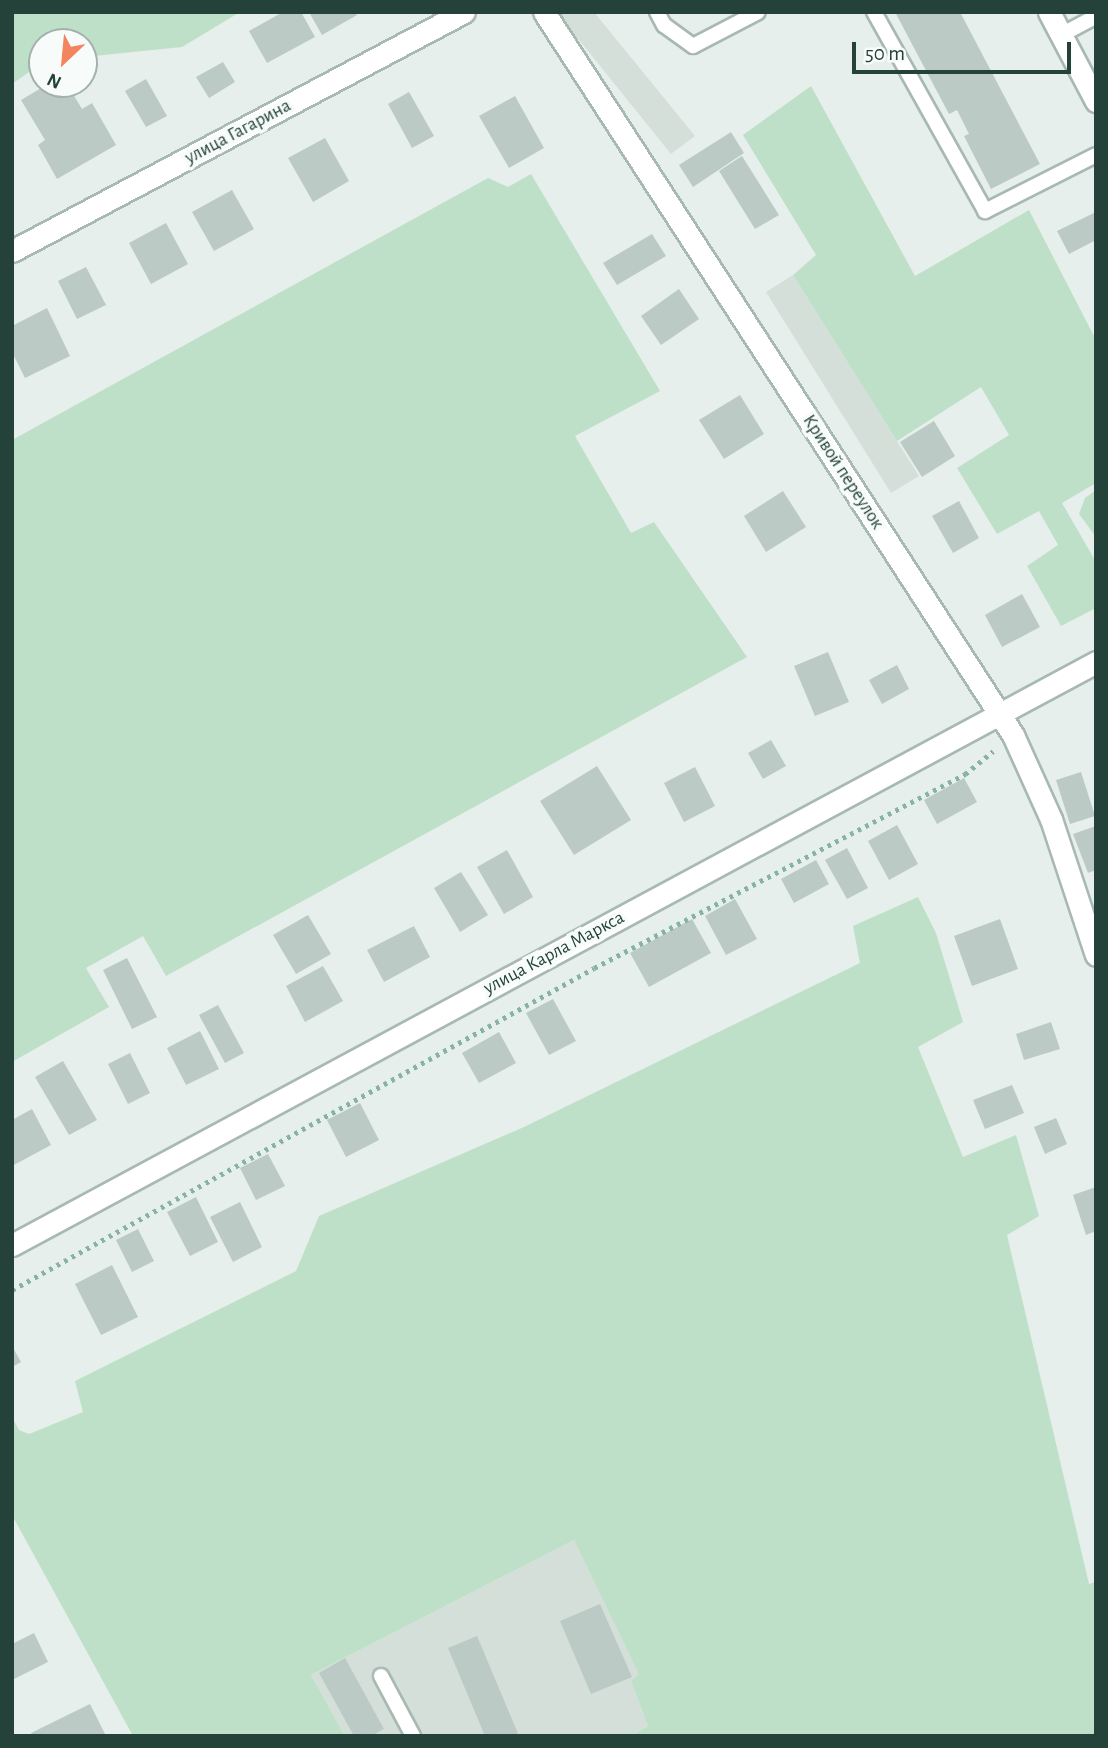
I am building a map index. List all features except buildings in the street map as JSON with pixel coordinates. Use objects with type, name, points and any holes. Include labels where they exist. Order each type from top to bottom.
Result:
[{"type":"street","name":"улица Гагарина","points":[[12,251],[464,12]]},
{"type":"street","name":"Кривой переулок","points":[[544,12],[1013,735],[1051,819],[1096,955]]},
{"type":"street","points":[[1049,12],[1096,101]]},
{"type":"street","name":"улица Карла Маркса","points":[[12,1245],[1096,662]]},
{"type":"lane","points":[[657,12],[664,25],[693,46],[758,12]]},
{"type":"lane","points":[[874,12],[985,211],[1096,155]]},
{"type":"lane","points":[[1060,34],[1096,16]]},
{"type":"lane","points":[[381,1676],[413,1736]]},
{"type":"path","points":[[12,1290],[594,968],[965,774],[1013,735]]},
{"type":"shaded area","points":[[562,12],[594,12],[695,136],[671,154],[559,15]]},
{"type":"shaded area","points":[[793,275],[919,476],[891,493],[766,292]]},
{"type":"shaded area","points":[[574,1540],[640,1674],[631,1681],[648,1726],[631,1736],[345,1736],[311,1675]]},
{"type":"green space","points":[[12,12],[240,12],[182,47],[98,56],[98,28],[28,28],[28,73],[12,84]]},
{"type":"green space","points":[[811,86],[915,276],[1029,210],[1096,340],[1096,483],[1062,503],[1096,562],[1096,608],[1061,626],[1027,566],[1058,545],[1039,511],[997,534],[957,468],[1009,435],[981,387],[897,441],[793,275],[816,255],[743,135]]},
{"type":"green space","points":[[531,174],[660,391],[575,436],[631,533],[654,522],[747,657],[166,976],[143,936],[86,968],[109,1007],[12,1062],[12,440],[488,178],[508,187]]},
{"type":"green space","points":[[1096,490],[1096,537],[1079,514],[1085,498]]},
{"type":"green space","points":[[918,897],[936,933],[963,1022],[918,1047],[963,1157],[1016,1135],[1039,1216],[1007,1235],[1089,1584],[1096,1582],[1096,1736],[631,1736],[648,1726],[631,1681],[639,1674],[574,1540],[311,1675],[345,1736],[133,1736],[12,1515],[12,1417],[19,1430],[29,1434],[83,1412],[75,1381],[296,1271],[319,1216],[524,1127],[860,963],[853,926]]}]
